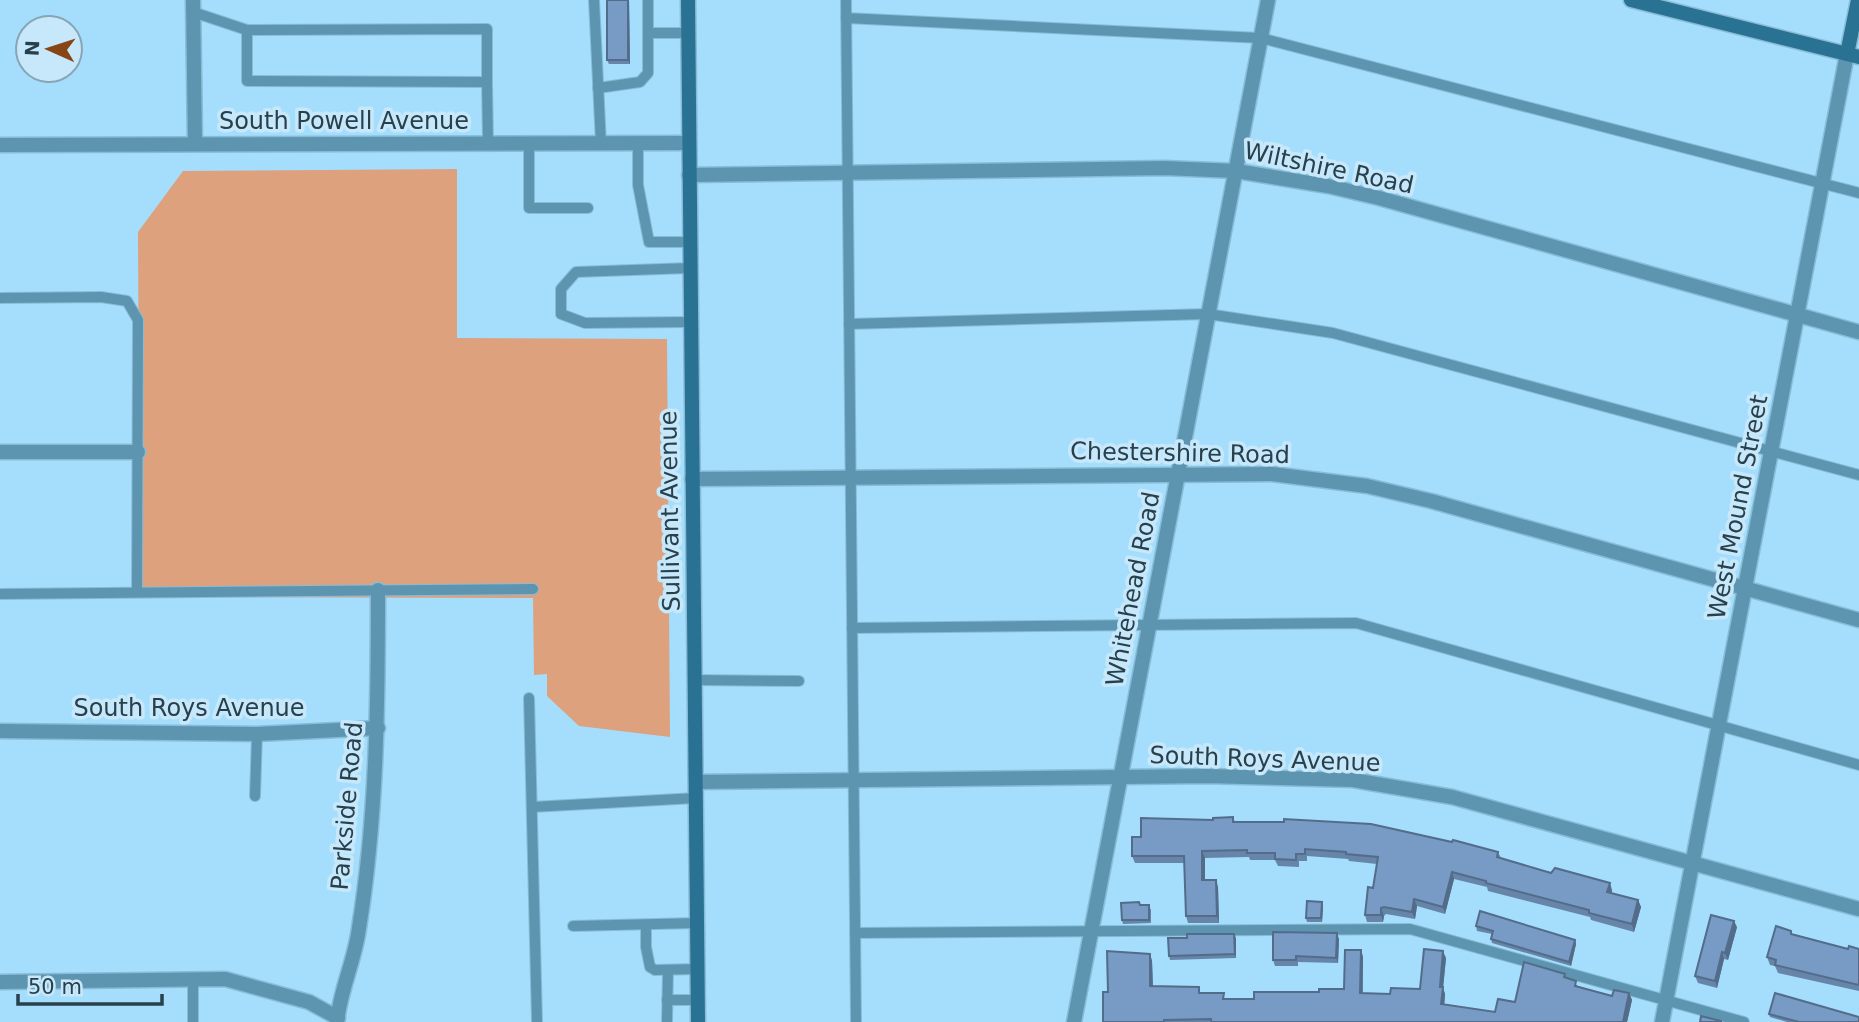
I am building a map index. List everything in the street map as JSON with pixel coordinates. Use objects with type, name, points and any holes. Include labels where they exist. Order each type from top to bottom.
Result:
[{"type":"main road","name":"Sullivant Avenue","points":[[688,0],[698,1022]]},
{"type":"main road","points":[[1631,0],[1853,56]]},
{"type":"main road","name":"West Mound Street","points":[[1853,56],[1858,0]]},
{"type":"street","name":"Whitehead Road","points":[[1074,1022],[1268,0]]},
{"type":"street","points":[[193,6],[195,143]]},
{"type":"street","name":"West Mound Street","points":[[1662,1022],[1823,183],[1853,56]]},
{"type":"street","name":"South Powell Avenue","points":[[0,145],[688,143]]},
{"type":"street","name":"Wiltshire Road","points":[[689,175],[1164,168],[1236,171],[1366,195],[1859,332]]},
{"type":"street","points":[[0,452],[138,452]]},
{"type":"street","name":"Chestershire Road","points":[[692,479],[1272,474],[1367,486],[1859,620]]},
{"type":"street","name":"Parkside Road","points":[[337,1020],[359,930],[374,793],[378,728],[378,590]]},
{"type":"street","name":"South Roys Avenue","points":[[0,731],[257,734],[378,728]]},
{"type":"street","name":"South Roys Avenue","points":[[696,782],[1207,776],[1353,780],[1452,797],[1859,909]]},
{"type":"street","points":[[0,982],[225,979],[309,1002],[337,1020]]},
{"type":"lane","points":[[594,0],[601,144]]},
{"type":"lane","points":[[598,88],[640,82],[648,73],[648,0]]},
{"type":"lane","points":[[846,0],[856,1022]]},
{"type":"lane","points":[[193,6],[247,30],[487,29],[488,144]]},
{"type":"lane","points":[[846,18],[1261,38],[1859,193]]},
{"type":"lane","points":[[247,30],[247,81],[487,82]]},
{"type":"lane","points":[[649,33],[688,33]]},
{"type":"lane","points":[[529,144],[529,208],[588,208]]},
{"type":"lane","points":[[638,144],[638,185],[649,242],[690,242]]},
{"type":"lane","points":[[690,268],[576,272],[561,289],[562,314],[585,323],[690,322]]},
{"type":"lane","points":[[0,298],[101,297],[127,301],[138,320],[137,593]]},
{"type":"lane","points":[[849,324],[1208,314],[1333,334],[1859,475]]},
{"type":"lane","points":[[0,594],[533,589]]},
{"type":"lane","points":[[852,628],[1356,624],[1859,765]]},
{"type":"lane","points":[[694,680],[799,681]]},
{"type":"lane","points":[[530,698],[537,1022]]},
{"type":"lane","points":[[255,796],[257,734]]},
{"type":"lane","points":[[532,807],[696,799]]},
{"type":"lane","points":[[573,926],[697,923]]},
{"type":"lane","points":[[646,925],[650,967],[655,970],[697,969]]},
{"type":"lane","points":[[855,933],[1410,929],[1744,1022]]},
{"type":"lane","points":[[667,1022],[668,970]]},
{"type":"lane","points":[[193,979],[193,1022]]},
{"type":"lane","points":[[667,1000],[698,1000]]},
{"type":"shaded area","points":[[457,169],[457,338],[667,339],[670,737],[579,726],[547,696],[547,674],[534,675],[533,598],[140,597],[138,232],[183,171]]},
{"type":"building","points":[[607,0],[628,0],[628,60],[607,60]]},
{"type":"building","points":[[1233,817],[1233,822],[1284,822],[1284,819],[1371,824],[1452,842],[1453,840],[1498,852],[1497,857],[1551,873],[1555,868],[1610,883],[1607,892],[1638,900],[1632,924],[1452,872],[1443,907],[1414,899],[1412,912],[1384,907],[1381,908],[1381,915],[1365,915],[1368,887],[1373,888],[1378,857],[1305,849],[1305,854],[1296,854],[1296,860],[1275,859],[1275,853],[1247,853],[1247,850],[1202,851],[1202,880],[1216,880],[1217,916],[1186,916],[1184,856],[1132,856],[1132,837],[1141,837],[1141,818],[1213,820]]},
{"type":"building","points":[[1307,901],[1322,902],[1321,918],[1306,918]]},
{"type":"building","points":[[1139,902],[1140,905],[1149,905],[1149,920],[1122,920],[1121,903]]},
{"type":"building","points":[[1480,911],[1575,940],[1569,962],[1491,939],[1493,931],[1476,926]]},
{"type":"building","points":[[1711,915],[1734,921],[1715,981],[1695,976]]},
{"type":"building","points":[[1776,926],[1791,931],[1791,934],[1848,949],[1849,946],[1859,949],[1859,985],[1775,965],[1776,960],[1767,957]]},
{"type":"building","points":[[1273,932],[1337,933],[1336,958],[1296,956],[1296,960],[1273,960]]},
{"type":"building","points":[[1187,934],[1234,934],[1235,954],[1169,956],[1168,938],[1187,938]]},
{"type":"building","points":[[1424,949],[1443,951],[1441,1004],[1495,1012],[1498,999],[1515,1002],[1524,962],[1565,974],[1564,977],[1576,981],[1575,986],[1612,996],[1614,990],[1629,993],[1623,1022],[1211,1022],[1211,1019],[1103,1022],[1103,992],[1108,992],[1107,951],[1150,954],[1150,986],[1199,987],[1199,993],[1224,993],[1223,999],[1254,999],[1254,992],[1319,992],[1319,989],[1344,989],[1345,950],[1361,950],[1360,993],[1390,994],[1391,988],[1420,989]]},
{"type":"building","points":[[1775,993],[1859,1017],[1859,1022],[1799,1022],[1769,1014]]},
{"type":"building","points":[[1701,1016],[1721,1021],[1721,1022],[1700,1022]]}]
